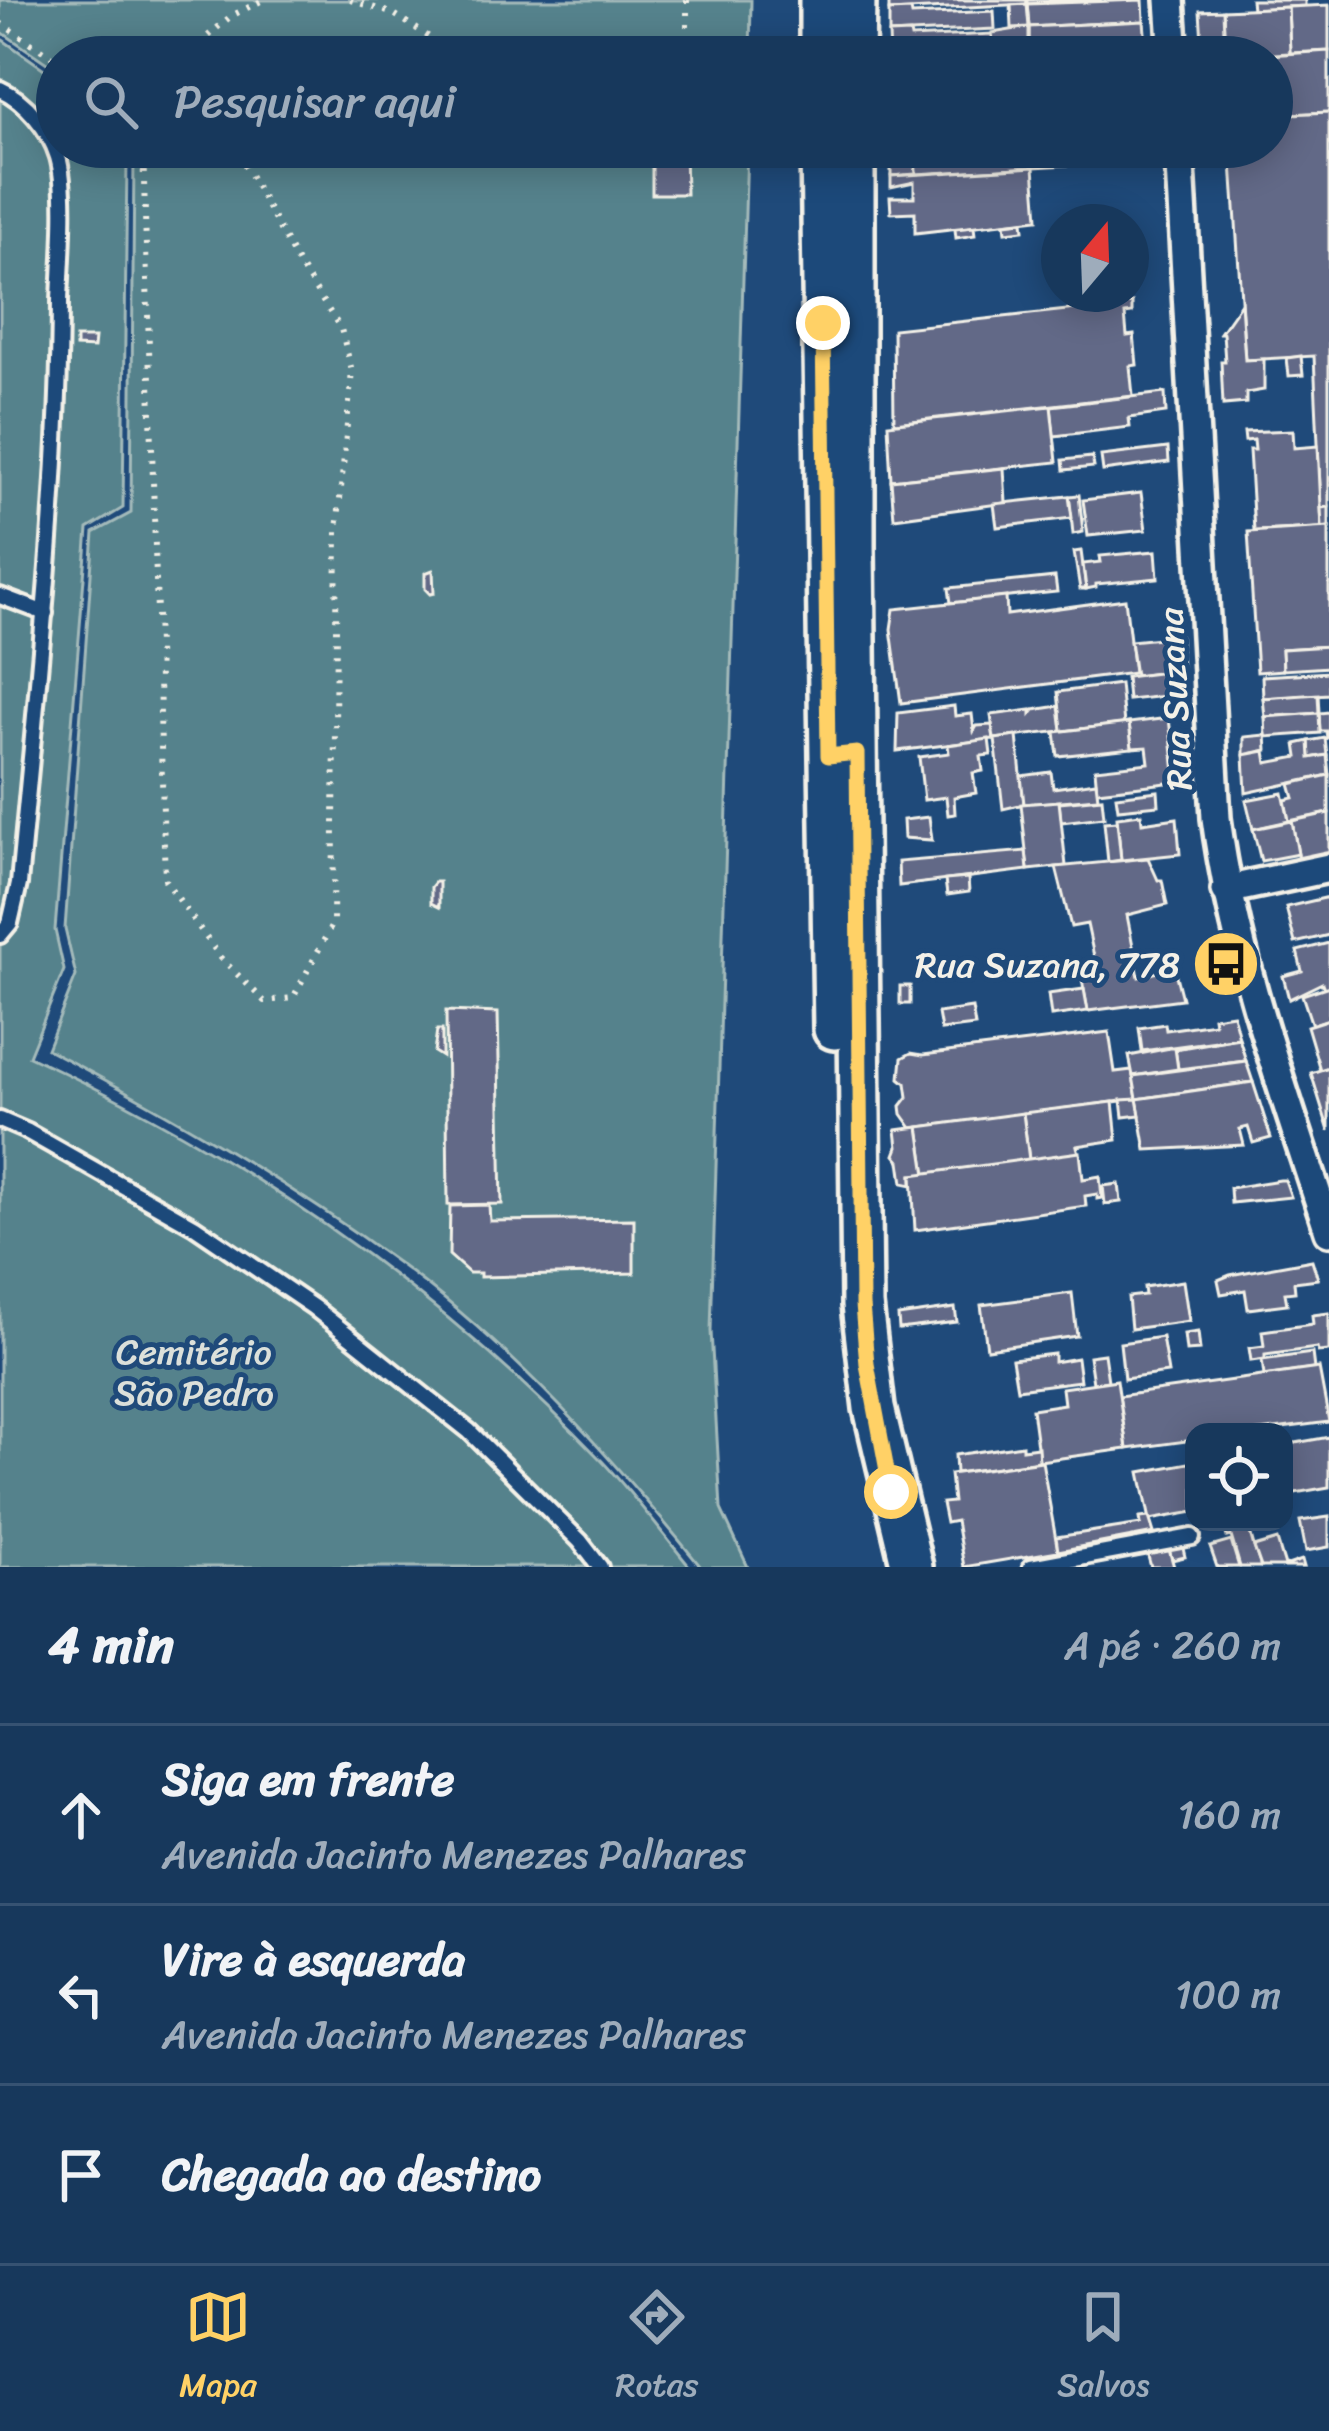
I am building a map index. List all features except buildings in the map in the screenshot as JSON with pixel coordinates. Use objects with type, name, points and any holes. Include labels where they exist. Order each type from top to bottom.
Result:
[{"type":"main road","points":[[820,0],[820,36]]},
{"type":"main road","points":[[854,36],[855,0]]},
{"type":"main road","points":[[827,168],[838,202]]},
{"type":"main road","points":[[848,168],[838,202],[842,1351],[860,1474],[886,1567]]},
{"type":"main road","points":[[842,754],[862,1305],[874,1408],[912,1567]]},
{"type":"street","points":[[1170,0],[1173,36]]},
{"type":"street","name":"Rua Suzana","points":[[1180,168],[1216,818],[1226,890],[1329,1231]]},
{"type":"street","points":[[1226,890],[1329,868]]},
{"type":"lane","points":[[0,89],[36,118]]},
{"type":"lane","points":[[0,935],[10,923],[19,884],[45,613],[60,399],[59,168]]},
{"type":"lane","points":[[0,596],[45,613]]},
{"type":"lane","points":[[0,1120],[194,1226],[313,1307],[469,1431],[580,1541],[600,1567]]},
{"type":"lane","points":[[1031,1567],[1192,1537]]},
{"type":"path","points":[[208,36],[231,16],[263,0]]},
{"type":"path","points":[[350,0],[394,14],[428,36]]},
{"type":"path","points":[[687,0],[687,36]]},
{"type":"path","points":[[0,22],[36,46]]},
{"type":"path","points":[[144,168],[165,880],[221,958],[264,1001],[293,998],[332,922],[337,531],[352,371],[341,329],[247,168]]},
{"type":"green space","points":[[0,0],[751,0],[750,36],[36,36],[36,56],[0,31]]},
{"type":"green space","name":"Cemitério São Pedro","points":[[0,38],[36,63],[36,168],[127,168],[123,508],[88,529],[55,930],[64,970],[29,1056],[186,1137],[334,1232],[405,1284],[539,1399],[602,1461],[690,1567],[0,1567]]},
{"type":"green space","points":[[134,168],[746,168],[711,1331],[721,1509],[748,1567],[701,1567],[559,1405],[481,1330],[398,1263],[227,1149],[47,1049],[76,976],[65,929],[94,533],[131,513]]},
{"type":"place","name":"Rua Suzana, 778","points":[[1226,964]]},
{"type":"route","points":[[823,323],[828,756],[857,753],[862,1305],[867,1364],[891,1492]]}]
